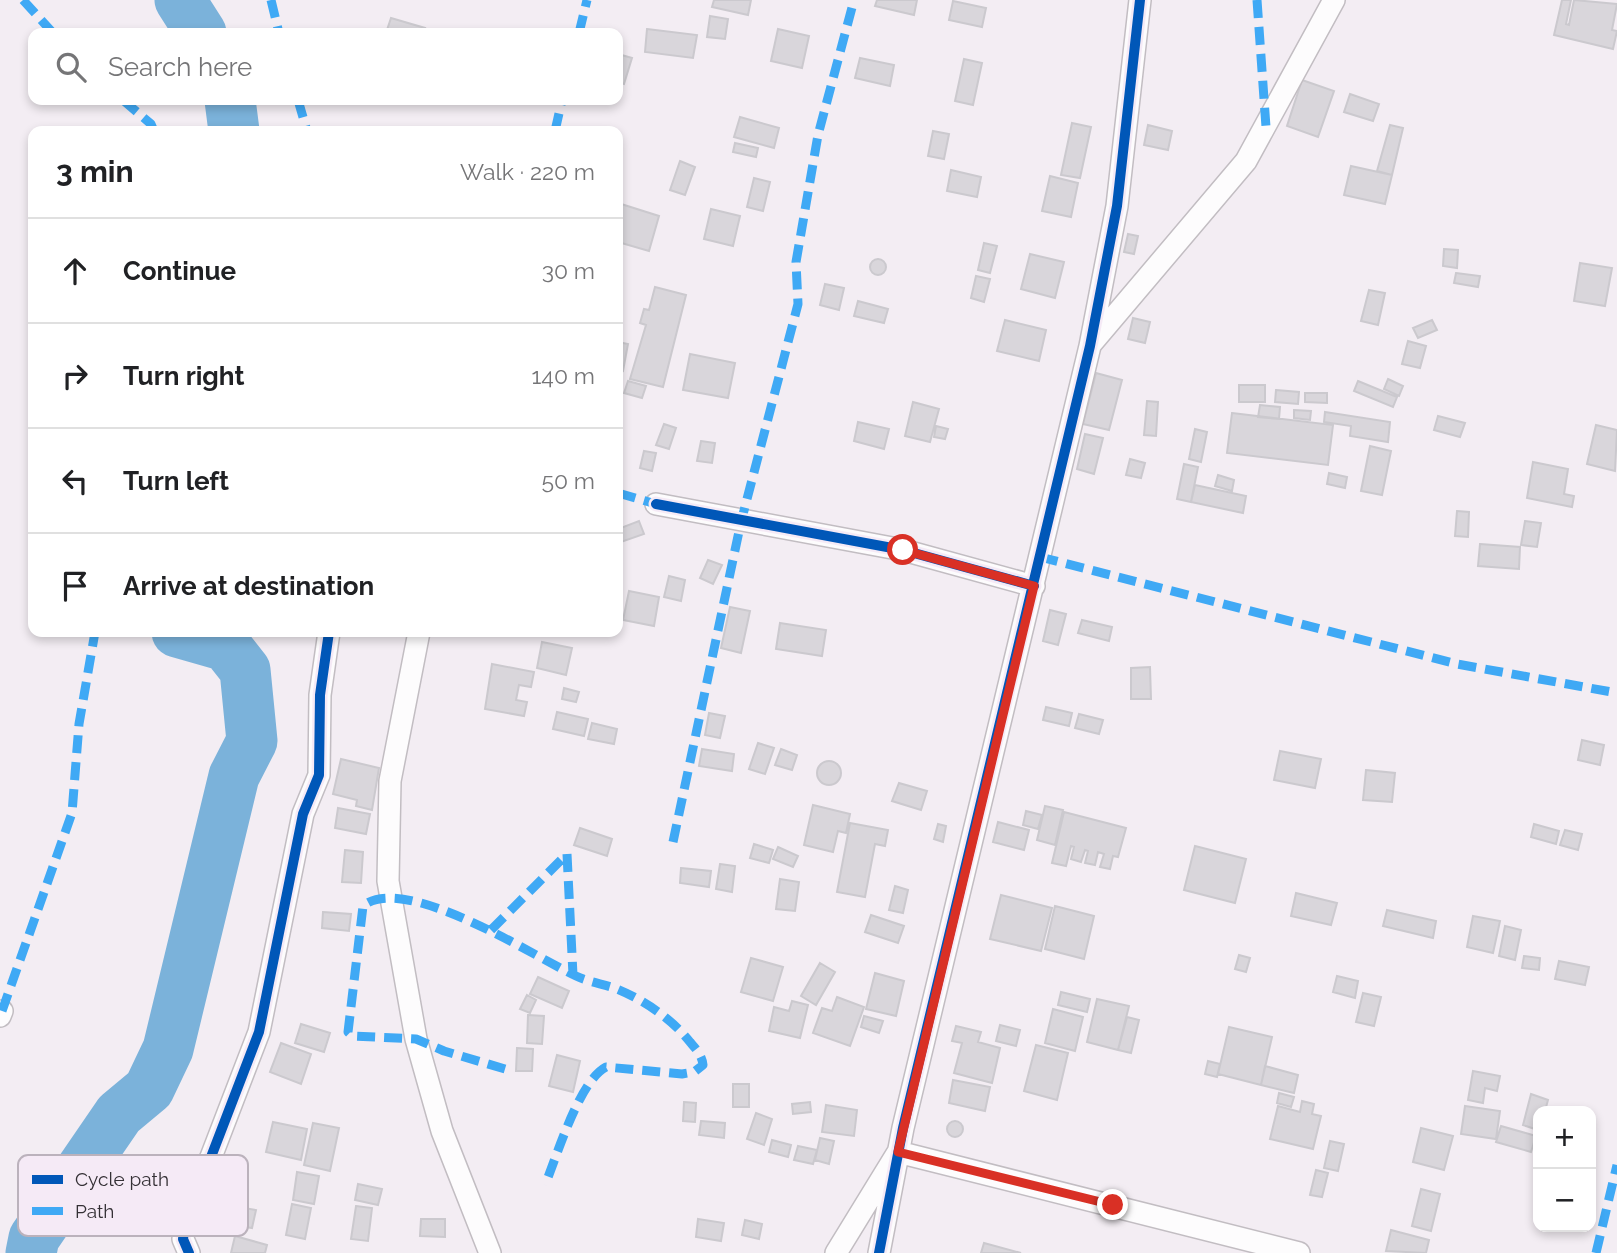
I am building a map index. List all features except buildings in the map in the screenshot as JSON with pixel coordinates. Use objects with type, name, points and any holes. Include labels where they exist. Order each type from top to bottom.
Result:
[{"type":"street","points":[[879,1253],[898,1152],[1034,586],[1054,485],[1090,346],[1117,206],[1140,0]]},
{"type":"street","points":[[1090,346],[1246,161],[1334,0]]},
{"type":"street","points":[[656,504],[903,550],[1034,586]]},
{"type":"street","points":[[212,1155],[258,1032],[303,814],[319,775],[320,695],[328,637]]},
{"type":"street","points":[[418,637],[390,781],[388,881],[416,1039],[442,1131],[490,1253]]},
{"type":"street","points":[[836,1253],[898,1152]]},
{"type":"street","points":[[898,1152],[1299,1253]]},
{"type":"street","points":[[183,1236],[189,1253]]},
{"type":"waterway","points":[[180,0],[198,28]]},
{"type":"waterway","points":[[231,105],[233,126]]},
{"type":"waterway","points":[[91,1155],[119,1114],[149,1089],[168,1049],[234,776],[252,741],[245,670],[226,646],[194,637]]},
{"type":"waterway","points":[[31,1253],[35,1236]]},
{"type":"marked path","points":[[23,0],[48,28]]},
{"type":"marked path","points":[[271,0],[278,28]]},
{"type":"marked path","points":[[580,28],[587,0]]},
{"type":"marked path","points":[[673,842],[741,522],[798,304],[796,262],[818,135],[854,0]]},
{"type":"marked path","points":[[1257,0],[1266,127]]},
{"type":"marked path","points":[[129,105],[152,126]]},
{"type":"marked path","points":[[299,105],[306,126]]},
{"type":"marked path","points":[[556,126],[561,105]]},
{"type":"marked path","points":[[623,494],[656,504]]},
{"type":"marked path","points":[[1040,557],[1457,664],[1617,693]]},
{"type":"marked path","points":[[2,1011],[72,813],[79,724],[94,637]]},
{"type":"marked path","points":[[567,854],[573,975]]},
{"type":"marked path","points":[[491,930],[567,854]]},
{"type":"marked path","points":[[505,1069],[444,1051],[416,1039],[352,1036],[348,1032],[363,906],[382,898],[408,900],[470,921],[576,976],[617,989],[637,999],[675,1026],[698,1052],[703,1065],[694,1072],[682,1074],[606,1067],[596,1075],[578,1103],[545,1185]]},
{"type":"marked path","points":[[1596,1253],[1617,1165]]},
{"type":"cycle path","points":[[879,1253],[903,1128],[1090,346],[1117,206],[1140,0]]},
{"type":"cycle path","points":[[656,504],[903,550],[1034,586]]},
{"type":"cycle path","points":[[212,1155],[259,1032],[303,814],[319,775],[320,695],[328,637]]},
{"type":"cycle path","points":[[183,1236],[189,1253]]},
{"type":"route","points":[[903,550],[1034,586],[898,1152],[1113,1205]]}]
